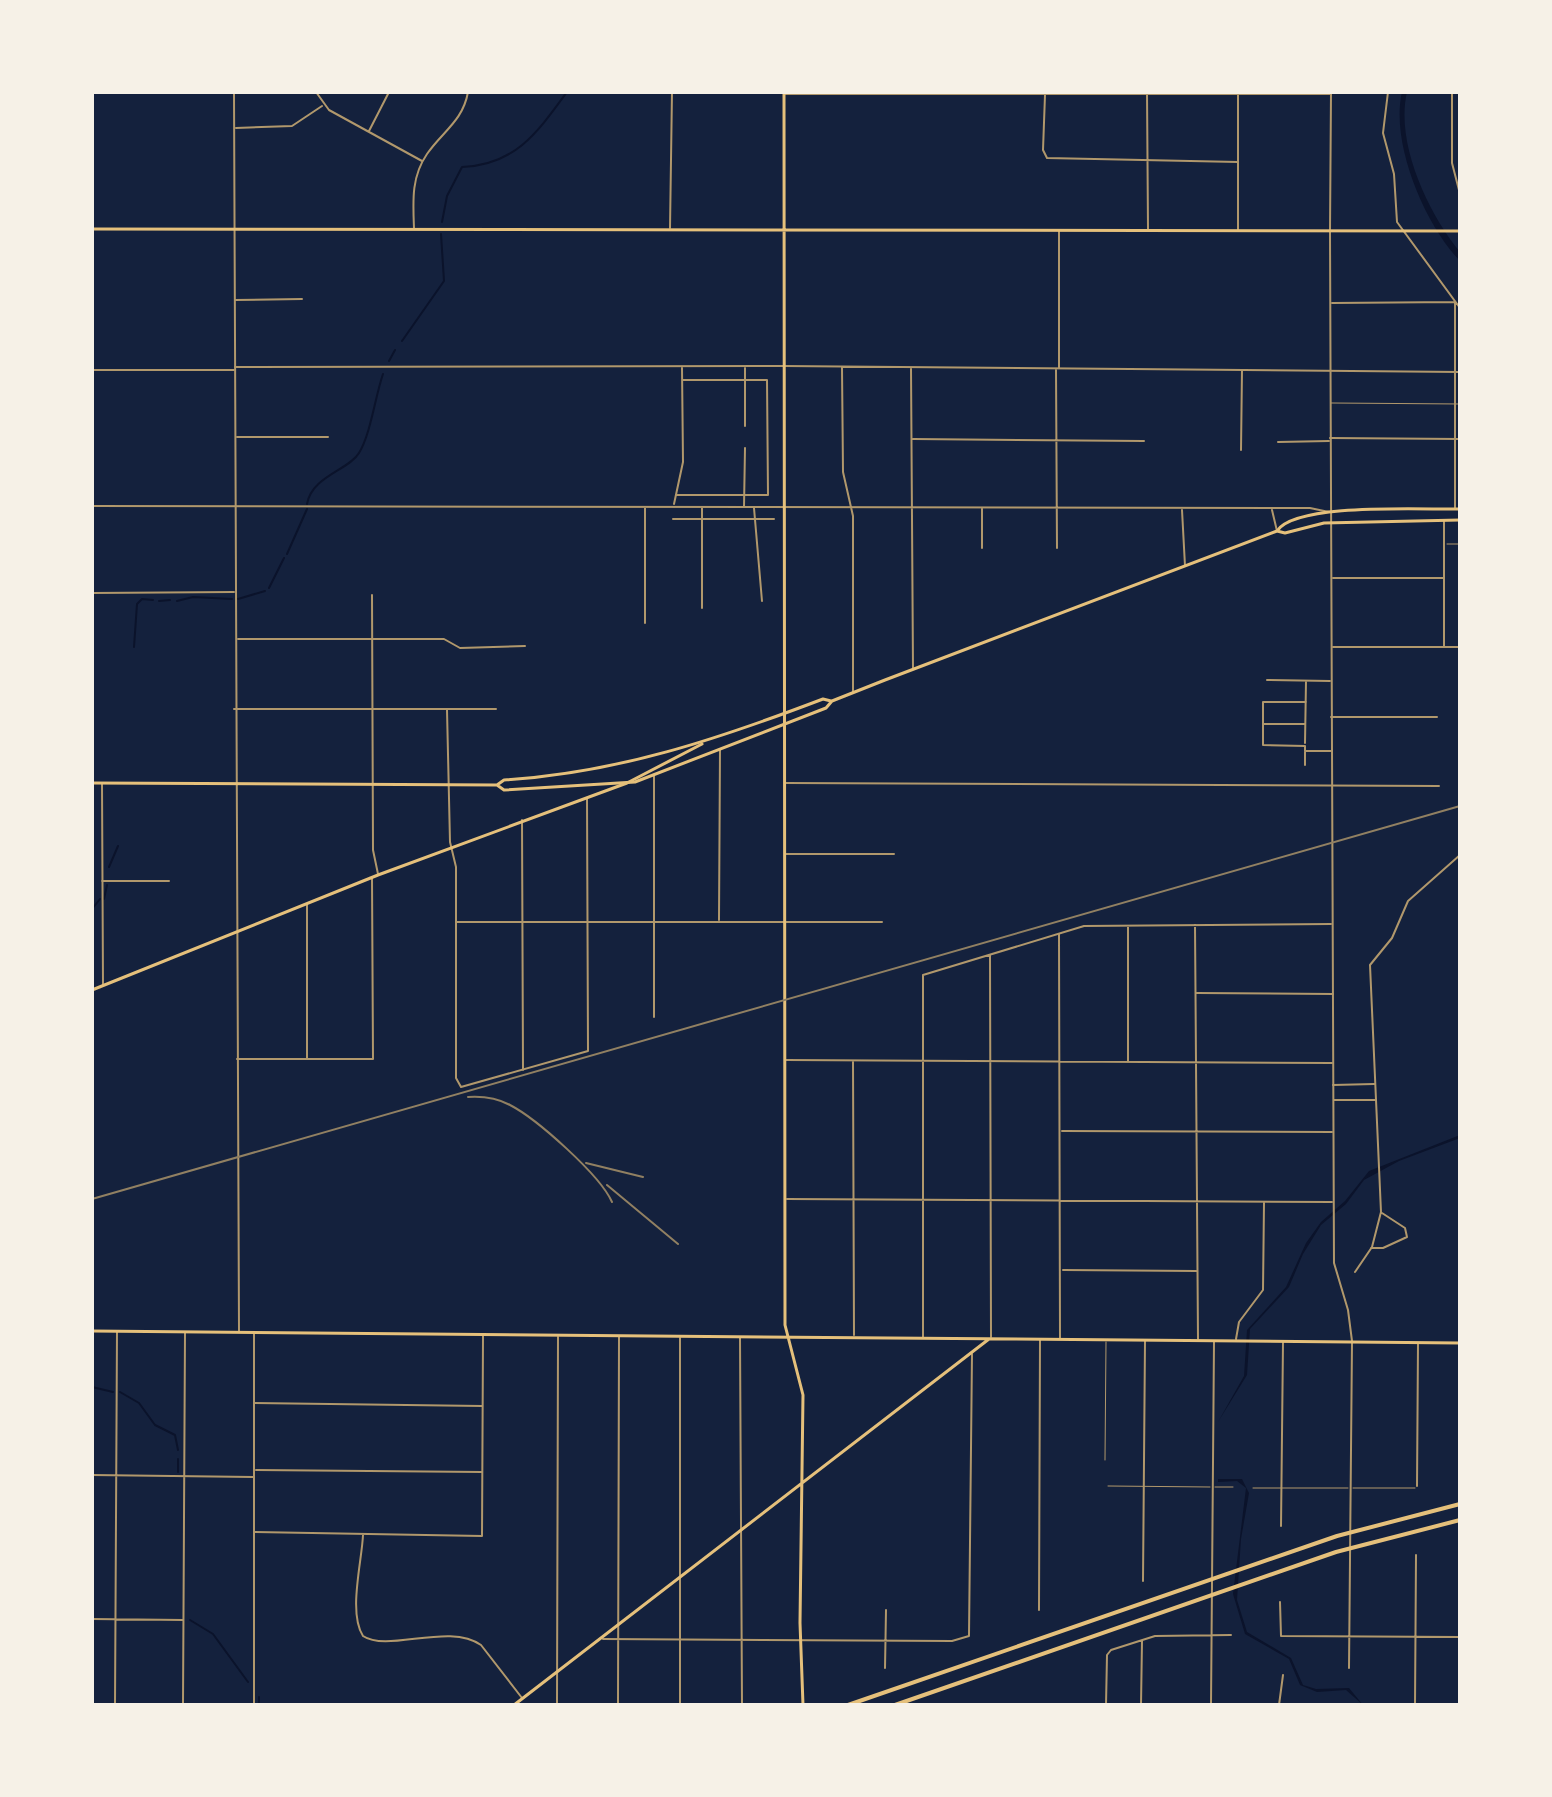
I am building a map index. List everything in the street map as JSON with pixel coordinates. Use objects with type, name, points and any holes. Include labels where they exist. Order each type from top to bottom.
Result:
[{"type":"highway","points":[[848,1705],[1337,1536],[1460,1504]]},
{"type":"highway","points":[[895,1705],[1336,1552],[1460,1520]]},
{"type":"main road","points":[[784,93],[786,1338],[802,1384],[800,1639],[803,1705]]},
{"type":"main road","points":[[92,229],[1460,231]]},
{"type":"main road","points":[[92,990],[378,875],[786,724],[826,708],[832,701],[853,692],[1277,531],[1282,524],[1295,519],[1330,512],[1457,509]]},
{"type":"main road","points":[[1277,531],[1285,533],[1331,523],[1460,520]]},
{"type":"main road","points":[[92,783],[373,787],[497,785],[504,780],[614,767],[702,744],[823,699],[832,701]]},
{"type":"main road","points":[[497,785],[504,790],[627,783],[702,744]]},
{"type":"main road","points":[[92,1331],[1460,1343]]},
{"type":"main road","points":[[514,1705],[989,1339]]},
{"type":"street","points":[[234,92],[234,709],[239,1332]]},
{"type":"street","points":[[316,92],[323,105],[423,161]]},
{"type":"street","points":[[369,132],[389,92]]},
{"type":"street","points":[[414,229],[414,191],[423,161],[457,121],[468,92]]},
{"type":"street","points":[[670,229],[672,92]]},
{"type":"street","points":[[1388,92],[1383,135],[1394,174],[1395,217],[1460,308]]},
{"type":"street","points":[[1452,92],[1452,163],[1460,194]]},
{"type":"street","points":[[784,93],[1331,93],[1333,1207],[1335,1270],[1348,1310],[1352,1341],[1349,1668]]},
{"type":"street","points":[[1045,93],[1043,150],[1047,158],[1238,162]]},
{"type":"street","points":[[1147,93],[1148,230]]},
{"type":"street","points":[[1238,93],[1238,231]]},
{"type":"street","points":[[234,128],[296,125],[323,105]]},
{"type":"street","points":[[1057,548],[1055,441],[1059,230]]},
{"type":"street","points":[[235,300],[302,299]]},
{"type":"street","points":[[1332,303],[1455,302]]},
{"type":"street","points":[[1455,302],[1457,509]]},
{"type":"street","points":[[673,507],[683,462],[682,366]]},
{"type":"street","points":[[745,366],[745,426]]},
{"type":"street","points":[[92,370],[784,366],[1460,372]]},
{"type":"street","points":[[842,367],[843,472],[850,506],[853,692]]},
{"type":"street","points":[[911,367],[913,669]]},
{"type":"street","points":[[1241,450],[1242,369]]},
{"type":"street","points":[[676,495],[768,495],[767,380],[682,380]]},
{"type":"street","points":[[235,437],[328,437]]},
{"type":"street","points":[[911,439],[1144,441]]},
{"type":"street","points":[[1278,442],[1460,439]]},
{"type":"street","points":[[744,507],[745,448]]},
{"type":"street","points":[[92,506],[912,506],[1310,508],[1330,512]]},
{"type":"street","points":[[702,506],[702,608]]},
{"type":"street","points":[[754,506],[762,601]]},
{"type":"street","points":[[645,507],[645,623]]},
{"type":"street","points":[[982,507],[982,548]]},
{"type":"street","points":[[1182,508],[1185,566]]},
{"type":"street","points":[[1272,508],[1277,531]]},
{"type":"street","points":[[673,519],[774,519]]},
{"type":"street","points":[[1444,520],[1444,647]]},
{"type":"street","points":[[1331,578],[1444,578]]},
{"type":"street","points":[[92,593],[235,592]]},
{"type":"street","points":[[372,595],[373,850],[378,875]]},
{"type":"street","points":[[236,639],[444,639],[460,648],[525,646]]},
{"type":"street","points":[[1331,647],[1460,647]]},
{"type":"street","points":[[1267,680],[1331,681]]},
{"type":"street","points":[[1305,765],[1306,681]]},
{"type":"street","points":[[1305,746],[1263,745],[1263,702],[1306,702]]},
{"type":"street","points":[[234,709],[496,709]]},
{"type":"street","points":[[447,710],[451,848],[456,867],[456,1078],[459,1085],[467,1087],[588,1051],[587,797]]},
{"type":"street","points":[[1331,717],[1437,717]]},
{"type":"street","points":[[1263,724],[1305,724]]},
{"type":"street","points":[[719,922],[720,749]]},
{"type":"street","points":[[1305,751],[1331,751]]},
{"type":"street","points":[[654,775],[654,1017]]},
{"type":"street","points":[[102,783],[103,987]]},
{"type":"street","points":[[786,783],[1439,786]]},
{"type":"street","points":[[522,820],[523,1070]]},
{"type":"street","points":[[786,854],[894,854]]},
{"type":"street","points":[[1355,1272],[1371,1248],[1381,1212],[1370,965],[1392,938],[1408,901],[1460,855]]},
{"type":"street","points":[[237,1059],[373,1059],[372,878]]},
{"type":"street","points":[[102,881],[169,881]]},
{"type":"street","points":[[307,903],[307,1059]]},
{"type":"street","points":[[456,922],[882,922]]},
{"type":"street","points":[[923,1338],[923,975],[1084,926],[1332,924]]},
{"type":"street","points":[[1128,925],[1128,1062]]},
{"type":"street","points":[[1195,925],[1198,1340]]},
{"type":"street","points":[[1059,933],[1060,1339]]},
{"type":"street","points":[[989,1339],[992,1332],[990,954]]},
{"type":"street","points":[[1196,993],[1333,994]]},
{"type":"street","points":[[785,1060],[1333,1063]]},
{"type":"street","points":[[853,1061],[854,1338]]},
{"type":"street","points":[[1333,1085],[1375,1084]]},
{"type":"street","points":[[1333,1100],[1376,1100]]},
{"type":"street","points":[[1060,1131],[1333,1132]]},
{"type":"street","points":[[785,1199],[1333,1202]]},
{"type":"street","points":[[1238,1340],[1239,1322],[1263,1290],[1264,1201]]},
{"type":"street","points":[[1371,1248],[1383,1248],[1407,1237],[1405,1228],[1381,1212]]},
{"type":"street","points":[[1060,1270],[1197,1271]]},
{"type":"street","points":[[115,1705],[117,1331]]},
{"type":"street","points":[[183,1705],[185,1332]]},
{"type":"street","points":[[254,1332],[254,1705]]},
{"type":"street","points":[[254,1532],[482,1536],[483,1335]]},
{"type":"street","points":[[557,1705],[558,1335]]},
{"type":"street","points":[[618,1705],[619,1336]]},
{"type":"street","points":[[680,1336],[680,1705]]},
{"type":"street","points":[[740,1337],[742,1705]]},
{"type":"street","points":[[1039,1610],[1040,1339]]},
{"type":"street","points":[[1143,1581],[1145,1340]]},
{"type":"street","points":[[1211,1705],[1214,1340]]},
{"type":"street","points":[[1281,1526],[1283,1341]]},
{"type":"street","points":[[1417,1486],[1418,1342]]},
{"type":"street","points":[[601,1639],[952,1641],[969,1636],[972,1631],[973,1351]]},
{"type":"street","points":[[254,1403],[484,1406]]},
{"type":"street","points":[[254,1470],[483,1472]]},
{"type":"street","points":[[92,1475],[254,1477]]},
{"type":"street","points":[[363,1534],[358,1567],[360,1631],[374,1641],[410,1637],[472,1639],[483,1648],[522,1698]]},
{"type":"street","points":[[1415,1705],[1416,1555]]},
{"type":"street","points":[[1280,1602],[1281,1636],[1460,1637]]},
{"type":"street","points":[[885,1668],[886,1610]]},
{"type":"street","points":[[92,1619],[183,1620]]},
{"type":"street","points":[[1106,1705],[1107,1655],[1111,1650],[1163,1635],[1231,1635]]},
{"type":"street","points":[[1141,1705],[1142,1640]]},
{"type":"street","points":[[1279,1705],[1283,1675]]},
{"type":"street","points":[[961,1705],[976,1705]]},
{"type":"lane","points":[[1330,403],[1460,404]]},
{"type":"lane","points":[[1444,544],[1460,544]]},
{"type":"lane","points":[[1105,1460],[1106,1340]]},
{"type":"lane","points":[[1108,1486],[1233,1487]]},
{"type":"lane","points":[[1253,1488],[1411,1489],[1417,1486]]},
{"type":"water","points":[[1402,92],[1407,92],[1406,133],[1417,176],[1437,218],[1460,252],[1460,261],[1434,227],[1413,182],[1401,135]]},
{"type":"water","points":[[1460,1135],[1460,1138],[1399,1161],[1364,1180],[1346,1204],[1321,1225],[1303,1254],[1289,1287],[1250,1329],[1247,1375],[1218,1422],[1244,1376],[1247,1330],[1286,1287],[1306,1243],[1321,1222],[1345,1201],[1369,1171]]},
{"type":"water","points":[[1218,1479],[1242,1479],[1249,1493],[1241,1539],[1237,1600],[1247,1632],[1291,1658],[1303,1685],[1316,1689],[1349,1688],[1363,1705],[1346,1690],[1317,1692],[1300,1685],[1289,1659],[1245,1634],[1233,1594],[1246,1488],[1237,1481],[1218,1482]]},
{"type":"waterway","points":[[442,222],[447,196],[462,167],[480,165],[511,153],[535,133],[567,92]]},
{"type":"waterway","points":[[402,341],[444,281],[441,234]]},
{"type":"waterway","points":[[389,361],[395,350]]},
{"type":"waterway","points":[[307,504],[310,494],[323,480],[359,453],[367,435],[383,374]]},
{"type":"waterway","points":[[287,554],[307,509]]},
{"type":"waterway","points":[[269,588],[284,558]]},
{"type":"waterway","points":[[238,599],[265,591]]},
{"type":"waterway","points":[[177,601],[193,597],[232,599]]},
{"type":"waterway","points":[[134,647],[137,604],[142,599],[153,600]]},
{"type":"waterway","points":[[159,601],[170,600]]},
{"type":"waterway","points":[[109,867],[118,846]]},
{"type":"waterway","points":[[104,899],[107,885]]},
{"type":"waterway","points":[[92,909],[100,899]]},
{"type":"waterway","points":[[92,1387],[113,1392]]},
{"type":"waterway","points":[[120,1392],[139,1403],[155,1425],[175,1435],[178,1450]]},
{"type":"waterway","points":[[178,1459],[178,1472]]},
{"type":"waterway","points":[[190,1620],[213,1634],[248,1682]]},
{"type":"waterway","points":[[259,1697],[259,1702]]},
{"type":"railway","points":[[92,1199],[1460,806]]},
{"type":"railway","points":[[468,1097],[500,1101],[536,1122],[582,1163],[612,1202]]},
{"type":"railway","points":[[586,1163],[643,1177]]},
{"type":"railway","points":[[607,1185],[678,1244]]}]
